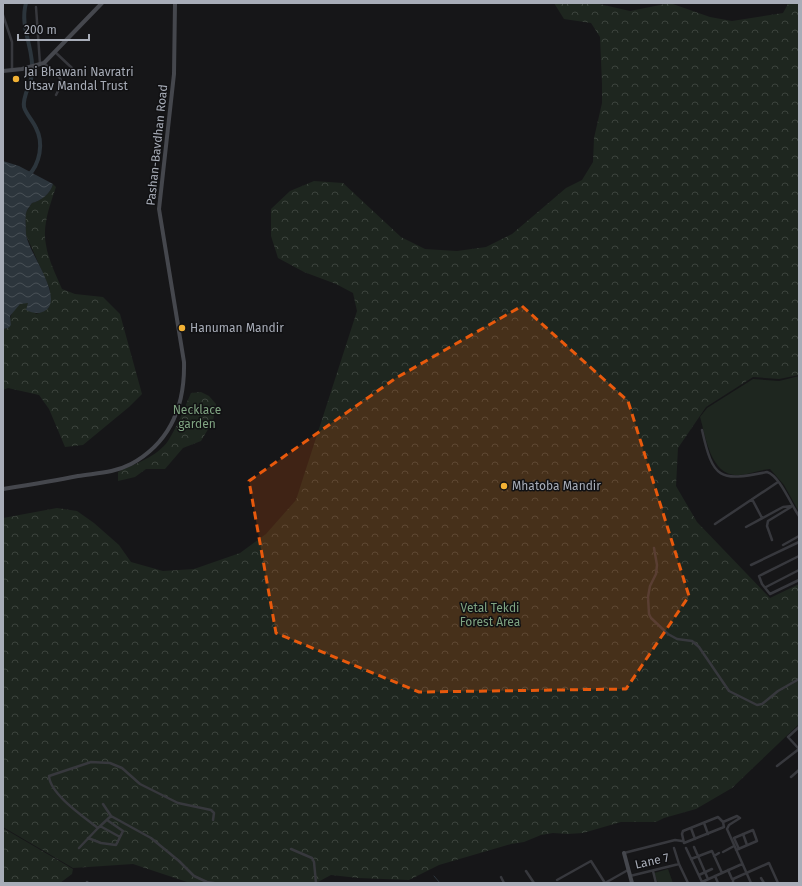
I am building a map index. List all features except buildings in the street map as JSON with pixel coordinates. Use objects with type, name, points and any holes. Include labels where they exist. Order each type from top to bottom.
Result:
[{"type":"main road","points":[[3,71],[22,69],[40,64],[54,52],[102,3]]},
{"type":"main road","name":"Pashan-Bavdhan Road","points":[[3,489],[94,474],[134,461],[154,447],[168,429],[182,402],[184,362],[159,209],[174,74],[175,3]]},
{"type":"main road","points":[[624,853],[631,883]]},
{"type":"street","points":[[36,6],[40,64],[60,78],[62,83],[56,95]]},
{"type":"street","points":[[3,15],[12,42],[12,70]]},
{"type":"street","points":[[54,52],[72,68]]},
{"type":"street","points":[[702,430],[712,464],[721,474],[739,478],[769,472],[778,482],[799,516]]},
{"type":"street","points":[[715,524],[778,482]]},
{"type":"street","points":[[752,499],[762,518]]},
{"type":"street","points":[[746,527],[784,507],[792,506]]},
{"type":"street","points":[[772,540],[767,526],[768,521],[792,506]]},
{"type":"street","points":[[783,545],[799,536]]},
{"type":"street","points":[[751,565],[799,542]]},
{"type":"street","points":[[654,548],[657,565],[656,574],[650,586],[649,614],[654,623],[668,634],[676,639],[692,641],[699,647],[729,691],[757,705],[762,704],[778,691],[799,679]]},
{"type":"street","points":[[799,556],[759,575],[765,588],[770,594],[799,580]]},
{"type":"street","points":[[765,588],[799,570]]},
{"type":"street","points":[[777,766],[799,749],[788,737],[799,727]]},
{"type":"street","points":[[120,837],[99,827],[68,804],[54,786],[50,776],[91,762],[110,763],[122,768],[140,784],[178,803],[210,810],[214,813],[213,820]]},
{"type":"street","points":[[791,777],[799,770]]},
{"type":"street","points":[[103,804],[111,816],[151,838],[179,861],[194,876],[207,882],[214,883]]},
{"type":"street","points":[[79,848],[111,816]]},
{"type":"street","points":[[723,822],[737,816],[740,818],[727,827],[734,846],[738,849]]},
{"type":"street","points":[[718,817],[723,822],[724,827],[686,843],[684,842],[682,832],[704,823],[718,817]]},
{"type":"street","points":[[88,838],[114,846],[123,832],[122,829],[107,820]]},
{"type":"street","points":[[704,823],[708,834]]},
{"type":"street","points":[[690,828],[695,839]]},
{"type":"street","points":[[738,849],[758,840],[753,830],[734,838],[742,864],[751,883]]},
{"type":"street","points":[[743,834],[748,845]]},
{"type":"street","points":[[624,853],[676,840],[682,841]]},
{"type":"street","points":[[714,856],[734,846]]},
{"type":"street","points":[[694,847],[708,879]]},
{"type":"street","points":[[674,848],[679,864],[688,883]]},
{"type":"street","points":[[686,848],[702,882],[742,864]]},
{"type":"street","points":[[291,849],[312,858],[314,862],[316,883]]},
{"type":"street","points":[[692,859],[712,851],[722,873]]},
{"type":"street","points":[[557,880],[591,861],[606,883],[628,870]]},
{"type":"street","points":[[732,880],[769,863],[778,883]]},
{"type":"street","name":"Lane 7","points":[[630,876],[679,864]]},
{"type":"street","points":[[699,875],[712,869]]},
{"type":"street","points":[[728,870],[734,883]]},
{"type":"street","points":[[526,871],[534,883]]},
{"type":"street","points":[[653,871],[656,883]]},
{"type":"street","points":[[715,876],[718,883]]},
{"type":"street","points":[[501,877],[504,883]]},
{"type":"street","points":[[761,878],[764,883]]},
{"type":"highlighted area","points":[[522,306],[628,401],[689,596],[626,689],[419,692],[276,633],[249,481],[396,378]]},
{"type":"green space","name":"Vetal Tekdi Forest Area","points":[[554,3],[595,3],[630,11],[670,3],[710,17],[732,21],[783,13],[788,4],[799,3],[799,375],[779,379],[753,377],[706,407],[678,448],[676,486],[697,522],[770,598],[799,584],[799,724],[732,788],[696,809],[664,818],[656,822],[621,822],[583,833],[553,833],[541,835],[524,842],[511,844],[439,865],[409,880],[358,878],[331,875],[316,883],[190,883],[133,864],[73,868],[3,827],[3,518],[57,508],[77,511],[94,523],[119,545],[131,562],[163,571],[194,569],[240,553],[266,534],[296,500],[357,311],[353,293],[336,284],[304,272],[278,258],[271,236],[271,209],[290,191],[314,181],[343,183],[401,237],[425,249],[457,251],[486,247],[512,234],[566,188],[582,180],[593,162],[594,138],[602,103],[600,37],[591,23],[564,19]]},
{"type":"green space","points":[[53,184],[56,187],[47,216],[45,238],[48,256],[55,273],[62,289],[75,294],[103,297],[120,314],[142,394],[129,407],[83,445],[65,447],[49,409],[39,395],[8,388],[3,390],[3,329],[8,328],[10,319],[16,307],[23,303],[28,303],[36,314],[49,307],[50,289],[26,235],[25,214],[32,203],[48,193]]},
{"type":"green space","points":[[799,376],[799,512],[784,485],[770,469],[740,475],[730,474],[722,470],[716,464],[711,455],[700,417],[707,408],[753,379],[779,381]]},
{"type":"green space","name":"Necklace garden","points":[[201,392],[209,396],[216,404],[213,421],[201,441],[183,448],[165,469],[146,469],[135,477],[118,481],[118,472],[145,460],[163,447],[174,430],[191,393]]},
{"type":"green space","points":[[3,828],[73,869],[72,874],[60,883],[3,883]]},
{"type":"green space","points":[[668,869],[673,883],[658,883],[654,873]]},
{"type":"water","points":[[3,161],[19,166],[53,184],[45,196],[32,203],[26,212],[26,234],[28,242],[48,285],[51,295],[50,304],[43,312],[34,313],[26,310],[28,303],[20,304],[10,316],[11,325],[8,328],[3,329]]},
{"type":"waterway","points":[[26,3],[24,21],[31,56],[32,74],[24,99],[24,107],[35,125],[40,140],[40,153],[35,166],[28,176]]},
{"type":"waterway","points":[[434,876],[440,883]]},
{"type":"place","name":"Jai Bhawani Navratri Utsav Mandal Trust","points":[[16,79]]},
{"type":"place","name":"Hanuman Mandir","points":[[182,328]]},
{"type":"place","name":"Mhatoba Mandir","points":[[504,486]]}]
